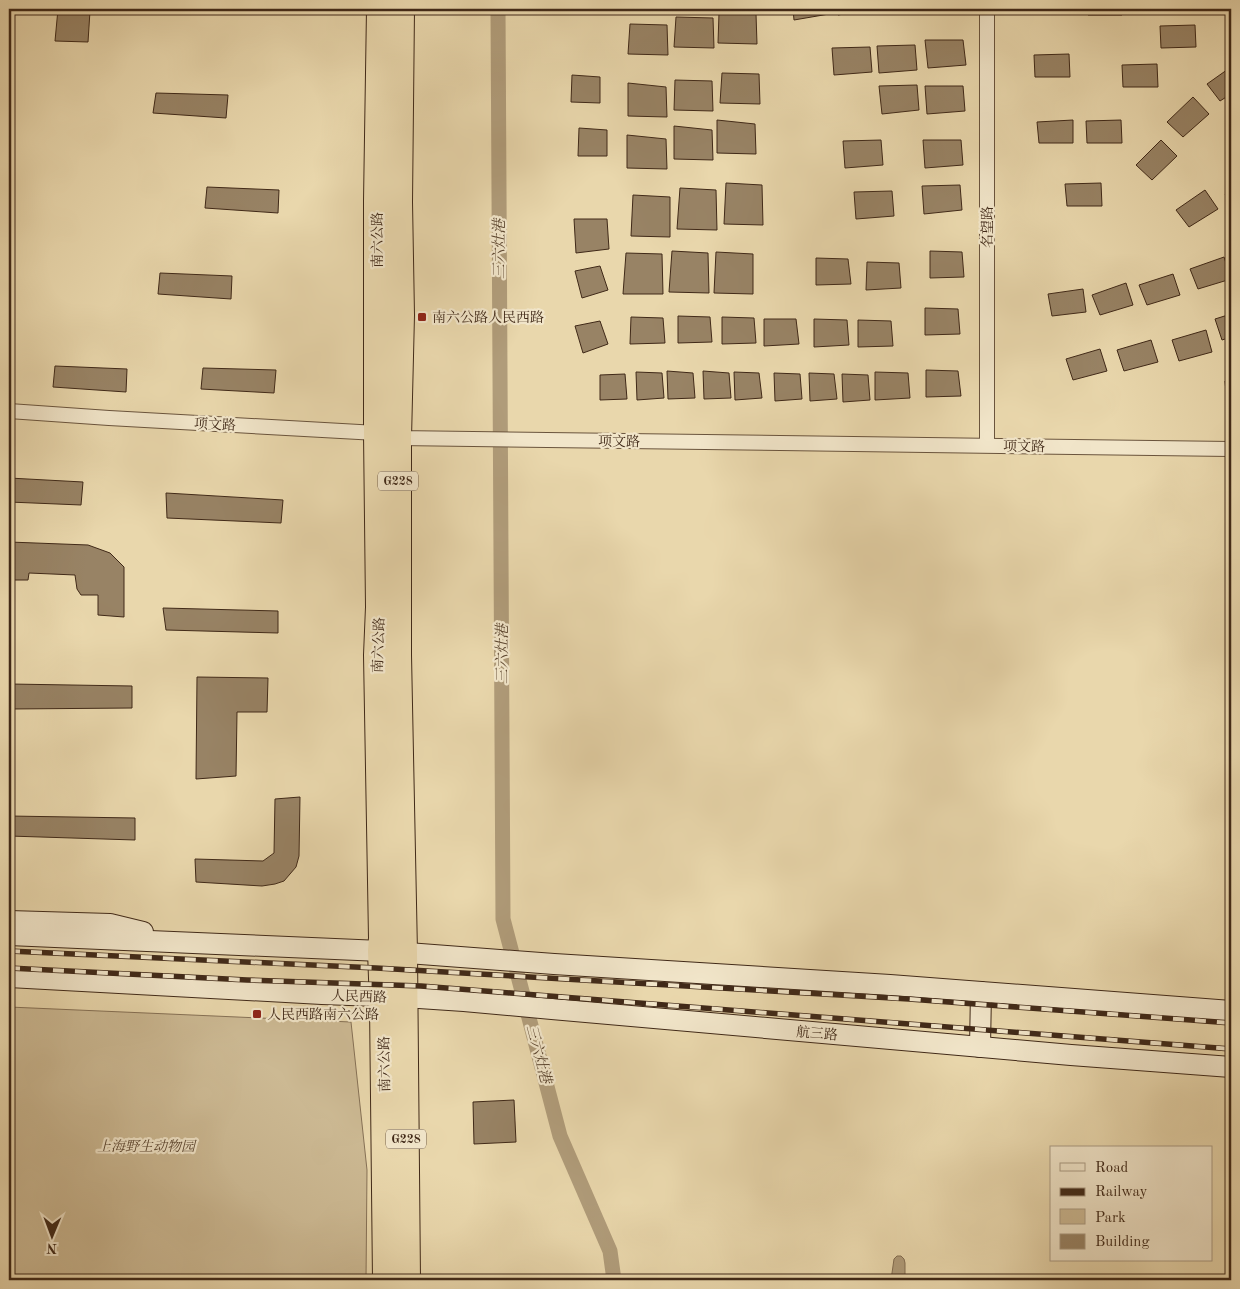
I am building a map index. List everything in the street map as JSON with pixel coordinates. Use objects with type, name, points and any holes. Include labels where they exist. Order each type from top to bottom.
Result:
[{"type":"highway","name":"南六公路","points":[[380,9],[377,202],[388,436]]},
{"type":"highway","name":"南六公路","points":[[386,1280],[392,952],[382,938],[377,655],[388,436],[401,316],[398,202],[401,9]]},
{"type":"highway","name":"南六公路","points":[[390,999],[407,1280]]},
{"type":"main road","points":[[9,921],[110,924],[186,943]]},
{"type":"main road","points":[[9,935],[392,952],[1231,1011]]},
{"type":"main road","name":"人民西路","points":[[9,977],[390,999]]},
{"type":"main road","name":"人民西路","points":[[9,986],[336,1004],[390,999]]},
{"type":"main road","points":[[980,1047],[981,992]]},
{"type":"main road","name":"航三路","points":[[390,999],[464,1001],[980,1047],[1231,1067]]},
{"type":"street","name":"名望路","points":[[987,9],[987,446]]},
{"type":"street","name":"项文路","points":[[9,411],[388,436],[537,440],[1231,449]]},
{"type":"green space","name":"上海野生动物园","points":[[9,1007],[351,1022],[367,1170],[366,1280],[9,1280]]},
{"type":"shaded area","points":[[897,1256],[901,1256],[904,1259],[905,1280],[891,1280],[894,1259]]},
{"type":"building","points":[[58,9],[90,11],[88,42],[55,41]]},
{"type":"building","points":[[277,9],[277,14],[143,10]]},
{"type":"building","points":[[793,9],[828,9],[829,14],[794,20]]},
{"type":"building","points":[[837,9],[872,9],[838,15]]},
{"type":"building","points":[[1038,9],[1073,9],[1073,14],[1038,14]]},
{"type":"building","points":[[1087,9],[1122,9],[1122,15],[1088,15]]},
{"type":"building","points":[[719,13],[756,14],[757,44],[718,43]]},
{"type":"building","points":[[676,17],[713,18],[714,48],[674,47]]},
{"type":"building","points":[[630,24],[667,25],[668,55],[628,54]]},
{"type":"building","points":[[1195,25],[1196,47],[1161,48],[1160,26]]},
{"type":"building","points":[[925,40],[963,40],[966,65],[928,68]]},
{"type":"building","points":[[915,45],[917,70],[879,73],[877,46]]},
{"type":"building","points":[[870,47],[872,72],[834,75],[832,48]]},
{"type":"building","points":[[1069,54],[1070,77],[1035,77],[1034,55]]},
{"type":"building","points":[[1157,64],[1158,87],[1123,87],[1122,65]]},
{"type":"building","points":[[1231,67],[1231,94],[1220,101],[1207,84]]},
{"type":"building","points":[[722,73],[759,74],[760,104],[720,103]]},
{"type":"building","points":[[572,75],[600,77],[600,103],[571,102]]},
{"type":"building","points":[[675,80],[712,81],[713,111],[674,110]]},
{"type":"building","points":[[628,83],[666,87],[667,117],[628,116]]},
{"type":"building","points":[[917,85],[919,110],[882,114],[879,86]]},
{"type":"building","points":[[925,86],[963,86],[965,111],[927,114]]},
{"type":"building","points":[[156,93],[228,95],[226,118],[153,113]]},
{"type":"building","points":[[1193,97],[1209,114],[1183,137],[1167,122]]},
{"type":"building","points":[[717,120],[755,124],[756,154],[717,153]]},
{"type":"building","points":[[1073,120],[1073,143],[1039,143],[1037,122]]},
{"type":"building","points":[[1121,120],[1122,143],[1087,143],[1086,121]]},
{"type":"building","points":[[674,126],[712,130],[713,160],[674,159]]},
{"type":"building","points":[[579,128],[607,130],[607,156],[578,156]]},
{"type":"building","points":[[627,135],[666,139],[667,169],[627,168]]},
{"type":"building","points":[[881,140],[883,165],[845,168],[843,141]]},
{"type":"building","points":[[923,140],[961,140],[963,165],[925,168]]},
{"type":"building","points":[[1161,140],[1177,156],[1152,180],[1136,165]]},
{"type":"building","points":[[726,183],[762,185],[763,225],[724,224]]},
{"type":"building","points":[[1101,183],[1102,206],[1067,206],[1065,184]]},
{"type":"building","points":[[960,185],[962,210],[924,214],[922,186]]},
{"type":"building","points":[[207,187],[279,190],[278,213],[205,208]]},
{"type":"building","points":[[1231,187],[1231,200],[1225,195]]},
{"type":"building","points":[[680,188],[716,190],[717,230],[677,229]]},
{"type":"building","points":[[1205,190],[1218,209],[1189,227],[1176,210]]},
{"type":"building","points":[[892,191],[894,216],[856,219],[854,192]]},
{"type":"building","points":[[633,195],[670,197],[670,237],[631,236]]},
{"type":"building","points":[[574,219],[607,219],[609,249],[576,253]]},
{"type":"building","points":[[672,251],[708,253],[709,293],[669,292]]},
{"type":"building","points":[[930,251],[962,252],[964,277],[930,278]]},
{"type":"building","points":[[716,252],[753,254],[753,294],[714,293]]},
{"type":"building","points":[[626,253],[662,254],[663,294],[623,294]]},
{"type":"building","points":[[1224,257],[1231,279],[1198,289],[1190,269]]},
{"type":"building","points":[[816,258],[848,259],[851,284],[816,285]]},
{"type":"building","points":[[867,262],[899,263],[901,288],[866,290]]},
{"type":"building","points":[[600,266],[608,290],[582,298],[575,271]]},
{"type":"building","points":[[160,273],[232,276],[231,299],[158,294]]},
{"type":"building","points":[[1173,274],[1180,295],[1147,305],[1139,285]]},
{"type":"building","points":[[1126,283],[1133,305],[1100,315],[1092,295]]},
{"type":"building","points":[[1083,289],[1086,312],[1052,316],[1048,294]]},
{"type":"building","points":[[925,308],[958,309],[960,334],[925,335]]},
{"type":"building","points":[[1231,314],[1231,337],[1222,340],[1215,319]]},
{"type":"building","points":[[678,316],[710,317],[712,342],[678,343]]},
{"type":"building","points":[[631,317],[663,318],[665,343],[630,344]]},
{"type":"building","points":[[722,317],[754,318],[756,343],[722,344]]},
{"type":"building","points":[[764,319],[796,319],[799,344],[764,346]]},
{"type":"building","points":[[814,319],[847,320],[849,345],[814,347]]},
{"type":"building","points":[[858,320],[891,321],[893,346],[858,347]]},
{"type":"building","points":[[600,321],[608,344],[583,353],[575,326]]},
{"type":"building","points":[[1206,330],[1212,352],[1179,361],[1172,340]]},
{"type":"building","points":[[1151,340],[1158,362],[1124,371],[1117,350]]},
{"type":"building","points":[[1100,349],[1107,371],[1073,380],[1066,359]]},
{"type":"building","points":[[55,366],[127,369],[126,392],[53,387]]},
{"type":"building","points":[[203,368],[276,370],[274,393],[201,389]]},
{"type":"building","points":[[926,370],[958,371],[961,396],[926,397]]},
{"type":"building","points":[[667,371],[693,373],[695,398],[668,399]]},
{"type":"building","points":[[703,371],[729,373],[731,398],[704,399]]},
{"type":"building","points":[[636,372],[662,373],[664,398],[637,400]]},
{"type":"building","points":[[734,372],[759,373],[762,398],[735,400]]},
{"type":"building","points":[[875,372],[908,373],[910,398],[875,400]]},
{"type":"building","points":[[774,373],[800,374],[802,399],[775,401]]},
{"type":"building","points":[[809,373],[834,374],[837,399],[810,401]]},
{"type":"building","points":[[625,374],[627,399],[600,400],[600,375]]},
{"type":"building","points":[[842,374],[868,375],[870,400],[843,402]]},
{"type":"building","points":[[1225,381],[1231,381],[1231,403],[1227,403]]},
{"type":"building","points":[[9,478],[83,482],[81,505],[9,502]]},
{"type":"building","points":[[166,493],[283,500],[281,523],[167,518]]},
{"type":"building","points":[[9,542],[88,545],[110,553],[124,567],[124,617],[98,615],[98,595],[81,595],[77,589],[75,575],[29,573],[28,580],[9,580]]},
{"type":"building","points":[[163,608],[278,611],[278,633],[166,630]]},
{"type":"building","points":[[197,677],[268,678],[267,712],[237,712],[236,776],[196,779]]},
{"type":"building","points":[[10,684],[132,686],[132,708],[11,709]]},
{"type":"building","points":[[300,797],[299,856],[296,867],[284,881],[262,886],[196,882],[195,859],[263,861],[274,853],[275,799]]},
{"type":"building","points":[[9,816],[135,818],[135,840],[9,836]]},
{"type":"building","points":[[514,1100],[516,1142],[474,1144],[473,1102]]},
{"type":"waterway","name":"三六灶港","points":[[498,9],[503,919],[560,1136],[610,1251],[614,1280]]},
{"type":"railway","points":[[9,951],[376,968],[909,999],[1231,1023]]},
{"type":"railway","points":[[9,968],[247,980],[421,986],[1231,1049]]},
{"type":"place","name":"南六公路人民西路","points":[[422,317]]},
{"type":"place","name":"人民西路南六公路","points":[[257,1014]]}]
